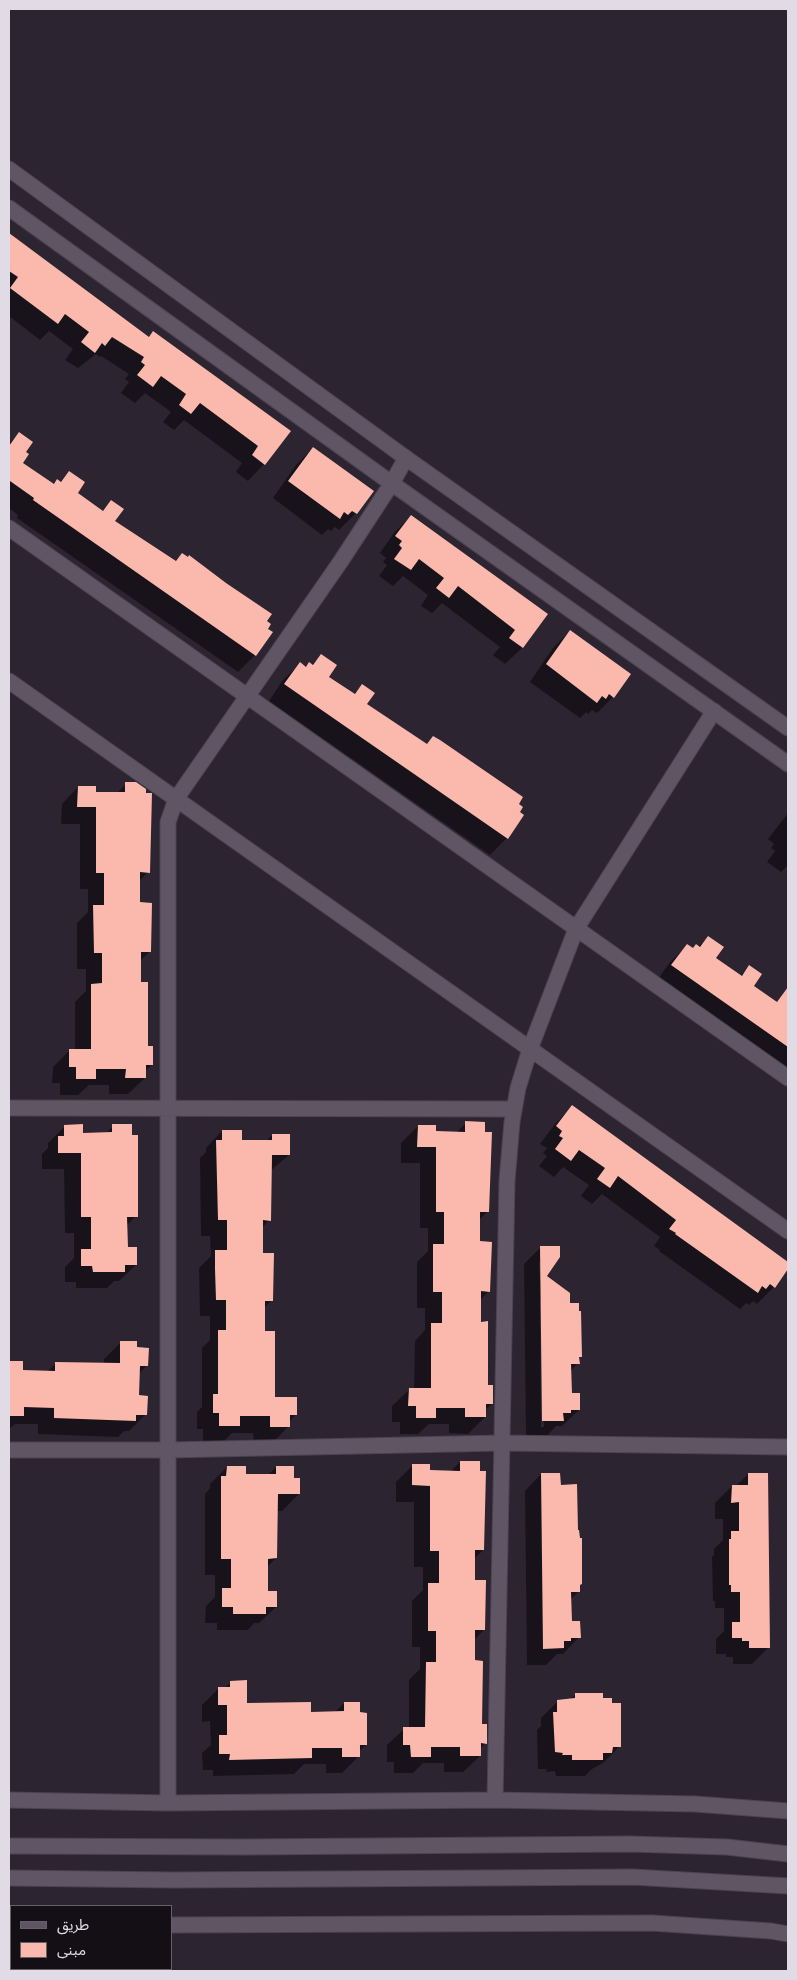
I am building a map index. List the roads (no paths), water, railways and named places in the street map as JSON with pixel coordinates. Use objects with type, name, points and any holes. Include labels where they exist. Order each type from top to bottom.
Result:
[{"type":"street","points":[[9,169],[406,458],[788,728]]},
{"type":"street","points":[[9,208],[788,764]]},
{"type":"street","points":[[168,1803],[168,822],[176,799],[341,561],[392,483],[406,458]]},
{"type":"street","points":[[9,528],[788,1078]]},
{"type":"street","points":[[9,681],[788,1231]]},
{"type":"street","points":[[495,1800],[507,1182],[514,1109],[518,1088],[530,1048],[576,929],[714,711]]},
{"type":"street","points":[[9,1108],[514,1109]]},
{"type":"street","points":[[9,1450],[168,1450],[502,1443],[788,1447]]},
{"type":"street","points":[[9,1800],[168,1803],[495,1800],[695,1804],[788,1811]]},
{"type":"street","points":[[9,1846],[255,1847],[630,1844],[727,1847],[788,1854]]},
{"type":"street","points":[[9,1878],[174,1880],[633,1877],[788,1886]]},
{"type":"street","points":[[172,1925],[652,1923],[771,1931],[788,1934]]}]
